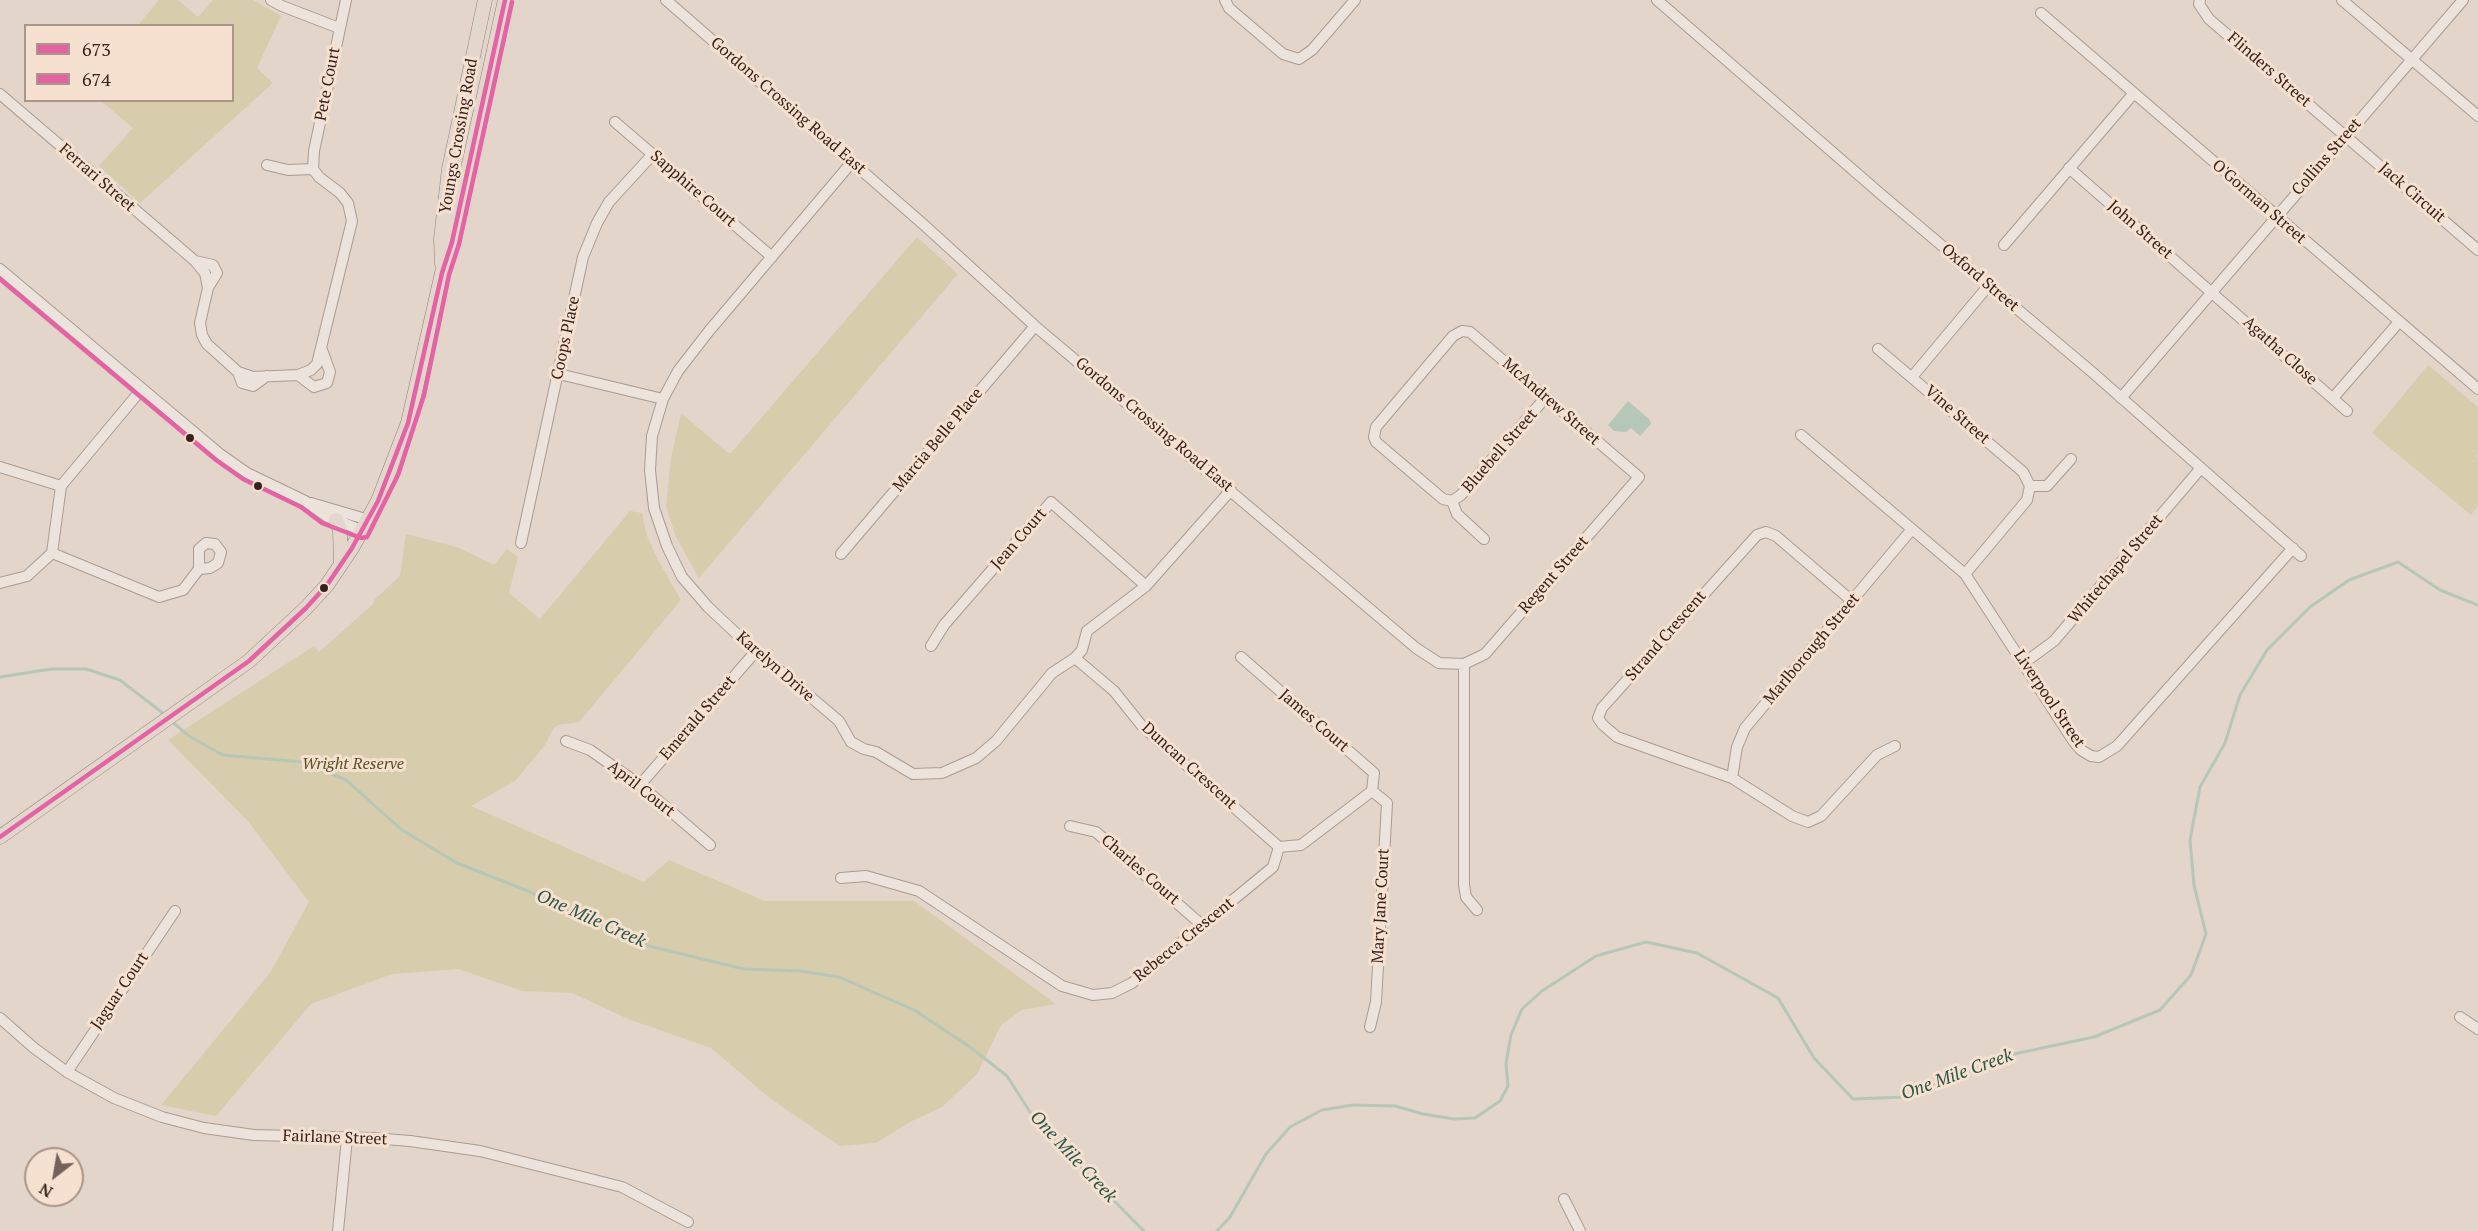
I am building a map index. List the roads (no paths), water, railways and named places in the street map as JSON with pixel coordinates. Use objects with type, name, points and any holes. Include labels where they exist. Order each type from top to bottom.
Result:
[{"type":"main road","name":"Youngs Crossing Road","points":[[442,273],[441,239],[449,169],[485,0]]},
{"type":"main road","name":"Youngs Crossing Road","points":[[0,837],[249,661],[281,633],[327,585],[366,525],[391,472],[408,423],[442,273],[464,193],[505,0]]},
{"type":"main road","points":[[446,195],[456,198],[464,193]]},
{"type":"main road","points":[[336,520],[340,530],[341,564]]},
{"type":"street","points":[[271,0],[339,28]]},
{"type":"street","name":"Pete Court","points":[[313,169],[314,151],[346,0]]},
{"type":"street","name":"Gordons Crossing Road East","points":[[666,0],[1035,326],[1429,658],[1447,665],[1464,664]]},
{"type":"street","points":[[1225,0],[1229,8],[1283,54],[1299,59],[1312,50],[1355,0]]},
{"type":"street","name":"Oxford Street","points":[[1658,0],[1882,196],[2121,398],[2297,552]]},
{"type":"street","name":"Flinders Street","points":[[2200,0],[2199,4],[2210,19],[2345,136]]},
{"type":"street","points":[[2342,0],[2478,116]]},
{"type":"street","name":"Collins Street","points":[[2121,398],[2463,0]]},
{"type":"street","name":"O'Gorman Street","points":[[2041,13],[2478,389]]},
{"type":"street","points":[[2004,245],[2133,93]]},
{"type":"street","name":"Ferrari Street","points":[[0,94],[195,261],[213,265],[217,273],[208,288],[200,323],[202,335],[207,344],[238,372],[242,383],[253,386],[267,375],[298,375],[311,370],[317,364],[322,347],[352,221],[348,203],[340,192],[313,169]]},
{"type":"street","name":"Sapphire Court","points":[[615,122],[772,256]]},
{"type":"street","name":"Jack Circuit","points":[[2345,136],[2478,250]]},
{"type":"street","name":"Coops Place","points":[[521,543],[583,257],[597,223],[609,202],[653,154]]},
{"type":"street","name":"Karelyn Drive","points":[[852,162],[684,363],[663,399],[652,436],[650,470],[654,508],[667,546],[682,578],[708,607],[839,722],[851,742],[876,752],[913,774],[942,773],[976,758],[996,741],[1052,673],[1076,658]]},
{"type":"street","points":[[267,165],[288,170],[313,169]]},
{"type":"street","name":"John Street","points":[[2069,168],[2212,291]]},
{"type":"street","points":[[0,269],[141,390],[247,473],[305,501],[366,525]]},
{"type":"street","points":[[1912,377],[1989,285]]},
{"type":"street","name":"Agatha Close","points":[[2212,291],[2347,411]]},
{"type":"street","points":[[2333,398],[2399,322]]},
{"type":"street","name":"Marcia Belle Place","points":[[842,554],[1035,326]]},
{"type":"street","name":"McAndrew Street","points":[[1376,442],[1374,432],[1378,422],[1453,336],[1462,331],[1473,333],[1639,477]]},
{"type":"street","name":"Ferrari Street","points":[[298,375],[314,387],[327,383],[330,372],[322,347]]},
{"type":"street","name":"Vine Street","points":[[1878,348],[2023,472],[2030,486]]},
{"type":"street","points":[[559,374],[663,399]]},
{"type":"street","points":[[0,583],[27,576],[52,553],[61,486],[141,390]]},
{"type":"street","name":"Bluebell Street","points":[[1376,442],[1443,499],[1452,501],[1461,495],[1546,397]]},
{"type":"street","name":"Liverpool Street","points":[[1801,435],[1965,574],[2081,750],[2091,756],[2099,757],[2108,753],[2131,731],[2297,552]]},
{"type":"street","points":[[1965,574],[2026,500],[2030,486],[2047,486],[2071,459]]},
{"type":"street","points":[[0,467],[61,486]]},
{"type":"street","name":"Whitechapel Street","points":[[2024,663],[2054,641],[2201,468]]},
{"type":"street","name":"Regent Street","points":[[1464,664],[1478,659],[1491,649],[1639,477]]},
{"type":"street","points":[[1076,658],[1083,650],[1088,631],[1146,586],[1231,490]]},
{"type":"street","points":[[305,501],[336,520],[366,525]]},
{"type":"street","name":"Bluebell Street","points":[[1452,501],[1457,514],[1484,538]]},
{"type":"street","name":"Jean Court","points":[[931,646],[944,625],[1051,502],[1146,586]]},
{"type":"street","name":"Marlborough Street","points":[[1732,778],[1737,747],[1745,728],[1912,529]]},
{"type":"street","name":"Strand Crescent","points":[[1732,778],[1617,737],[1598,718],[1602,708],[1757,535],[1766,532],[1776,536],[1852,601]]},
{"type":"street","points":[[52,553],[159,597],[183,590],[199,569]]},
{"type":"street","name":"Emerald Street","points":[[640,784],[756,651]]},
{"type":"street","name":"James Court","points":[[1241,657],[1374,773],[1372,790]]},
{"type":"street","name":"Duncan Crescent","points":[[1076,658],[1114,691],[1142,726],[1279,847]]},
{"type":"street","points":[[1464,664],[1464,885],[1466,897],[1477,910]]},
{"type":"street","name":"April Court","points":[[566,741],[590,750],[640,784],[710,845]]},
{"type":"street","points":[[1732,778],[1792,816],[1808,822],[1821,816],[1877,755],[1895,746]]},
{"type":"street","points":[[1279,847],[1301,845],[1372,790]]},
{"type":"street","name":"Mary Jane Court","points":[[1370,1026],[1376,1002],[1387,803],[1372,790]]},
{"type":"street","name":"Charles Court","points":[[1071,826],[1096,832],[1203,926]]},
{"type":"street","name":"Rebecca Crescent","points":[[841,878],[866,876],[919,891],[1062,986],[1093,995],[1112,993],[1132,983],[1273,867],[1279,847]]},
{"type":"street","name":"Jaguar Court","points":[[66,1072],[175,911]]},
{"type":"street","points":[[2460,1017],[2478,1029]]},
{"type":"street","name":"Fairlane Street","points":[[0,1018],[66,1072],[137,1108],[204,1128],[254,1136],[410,1141],[454,1147],[514,1159],[622,1187],[688,1222]]},
{"type":"street","points":[[338,1231],[348,1138]]},
{"type":"street","points":[[1564,1199],[1580,1231]]},
{"type":"waterway","name":"One Mile Creek","points":[[1217,1231],[1230,1217],[1266,1154],[1290,1127],[1322,1110],[1353,1105],[1395,1106],[1454,1119],[1475,1118],[1500,1101],[1508,1086],[1506,1063],[1511,1035],[1522,1009],[1542,991],[1596,956],[1646,942],[1697,953],[1778,998],[1814,1058],[1853,1099],[1905,1097],[2014,1054],[2094,1037],[2160,1010],[2191,975],[2206,934],[2194,885],[2190,840],[2200,787],[2225,743],[2240,695],[2267,650],[2310,607],[2349,580],[2398,562],[2440,590],[2478,605]]},
{"type":"waterway","name":"One Mile Creek","points":[[0,677],[51,669],[86,669],[120,680],[164,714]]},
{"type":"waterway","name":"One Mile Creek","points":[[171,721],[189,736],[223,755],[302,762],[346,780],[402,830],[457,863],[528,891],[588,921],[649,946],[744,969],[800,971],[839,977],[914,1010],[970,1047],[1007,1076],[1037,1123],[1144,1231]]},
{"type":"park label","name":"Wright Reserve","points":[[353,764]]}]
